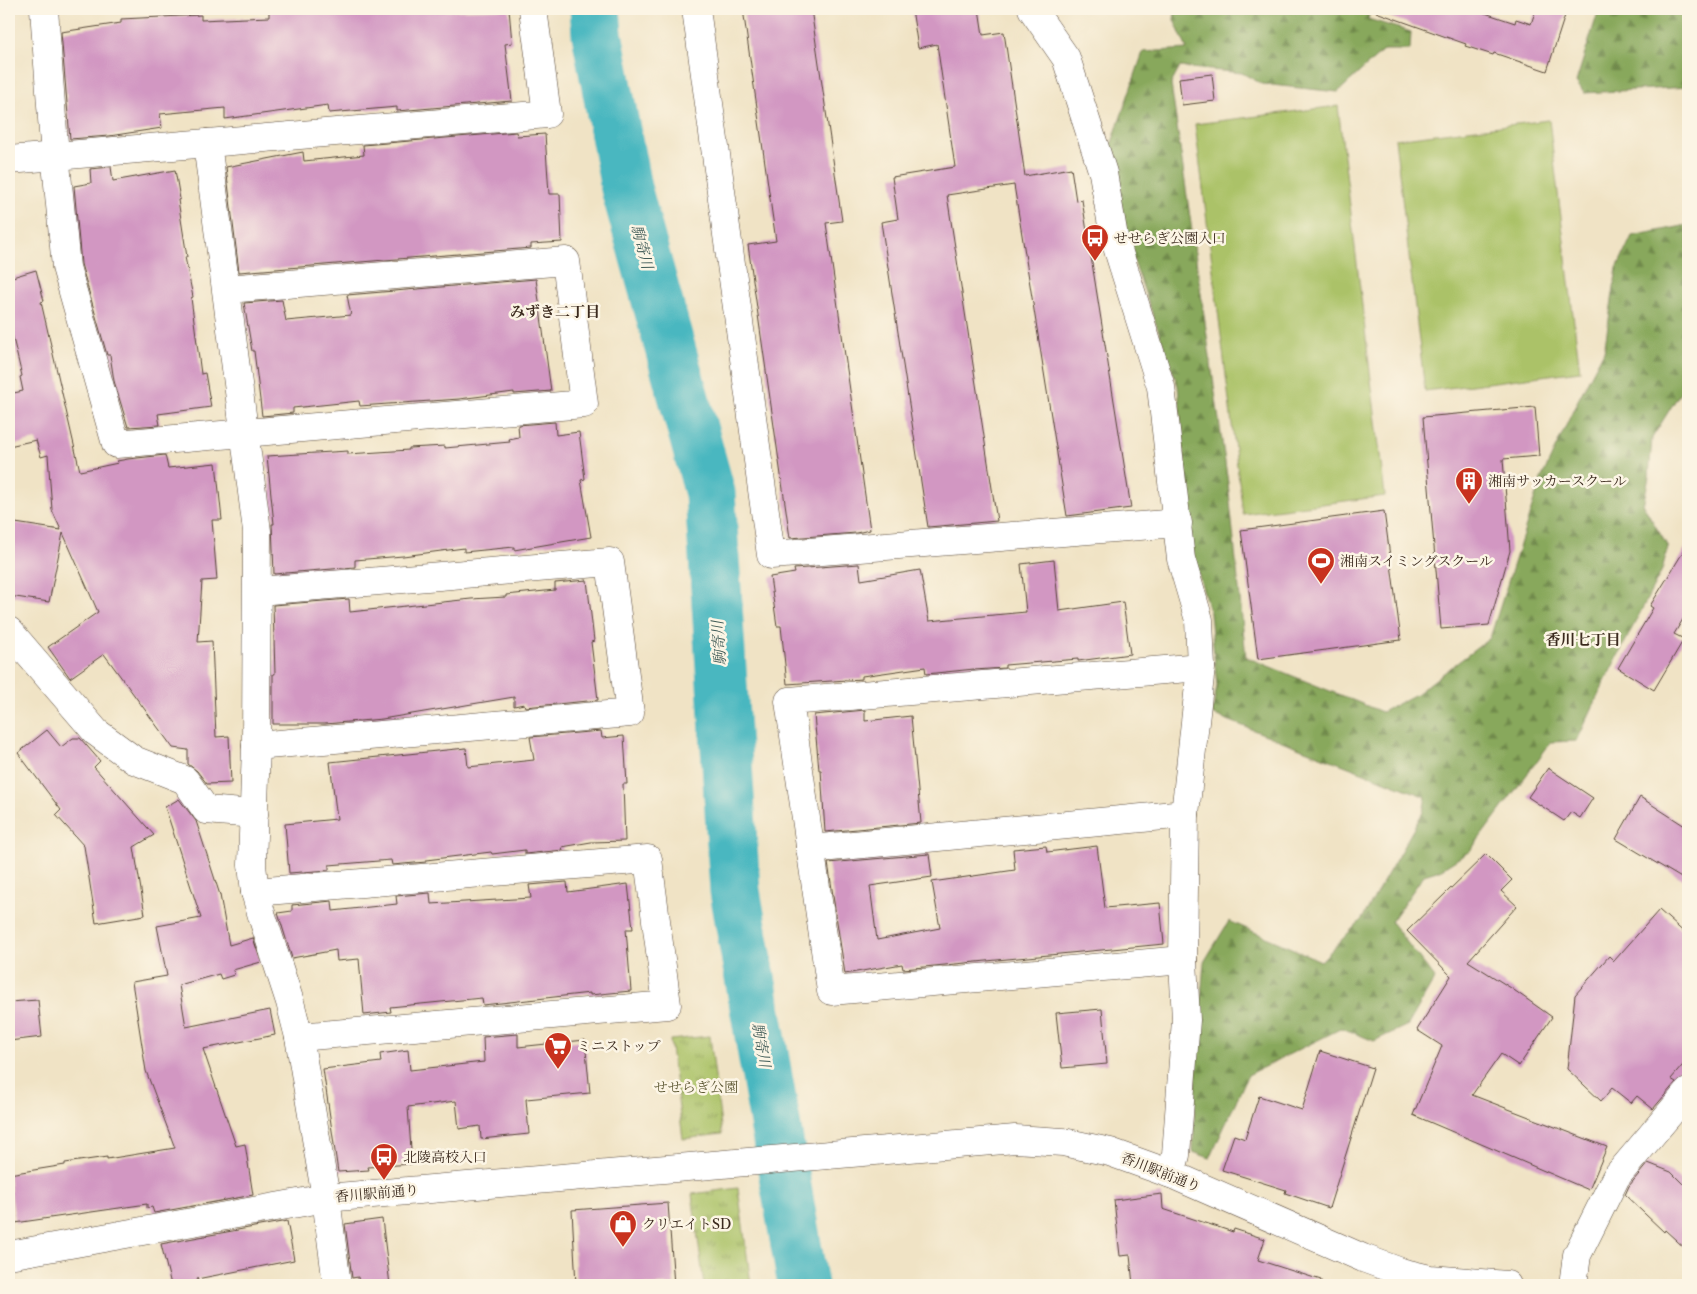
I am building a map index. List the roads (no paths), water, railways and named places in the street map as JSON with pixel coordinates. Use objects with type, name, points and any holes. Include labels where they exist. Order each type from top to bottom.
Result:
[{"type":"street","points":[[49,9],[55,156],[66,267],[116,444],[584,404],[566,261],[227,289]]},
{"type":"street","points":[[9,160],[547,114],[533,9]]},
{"type":"street","points":[[696,9],[770,555],[1178,522]]},
{"type":"street","points":[[1032,9],[1066,58],[1104,173],[1114,237],[1161,387],[1181,559],[1199,620],[1201,668],[1184,814],[1183,960],[1186,1020],[1176,1155],[1171,1174]]},
{"type":"street","points":[[207,143],[257,530],[256,746],[252,865],[255,892],[299,1036],[326,1198],[337,1285]]},
{"type":"street","points":[[256,746],[630,713],[610,562],[258,591]]},
{"type":"street","points":[[9,631],[91,725],[134,760],[185,780],[206,810],[254,814]]},
{"type":"street","points":[[1183,960],[830,991],[788,701],[1201,668]]},
{"type":"street","points":[[810,850],[1184,814]]},
{"type":"street","points":[[255,892],[648,859],[667,1005],[299,1036]]},
{"type":"street","points":[[1573,1285],[1577,1255],[1616,1176],[1688,1092]]},
{"type":"street","name":"香川駅前通り","points":[[9,1255],[326,1198],[1015,1139],[1063,1142],[1110,1152],[1171,1174],[1363,1258],[1396,1279],[1430,1279],[1507,1285]]},
{"type":"waterway","name":"駒寄川","points":[[595,9],[597,34],[626,188],[710,493],[735,891],[803,1285]]},
{"type":"place","name":"せせらぎ公園入口","points":[[1095,262]]},
{"type":"place","name":"湘南サッカースクール","points":[[1469,505]]},
{"type":"place","name":"湘南スイミングスクール","points":[[1321,585]]},
{"type":"place","name":"ミニストップ","points":[[558,1070]]},
{"type":"place","name":"北陵高校入口","points":[[384,1181]]},
{"type":"place","name":"クリエイトSD","points":[[623,1248]]},
{"type":"district","name":"みずき二丁目","points":[[555,312]]},
{"type":"district","name":"香川七丁目","points":[[1583,640]]},
{"type":"park label","name":"せせらぎ公園","points":[[696,1087]]}]
